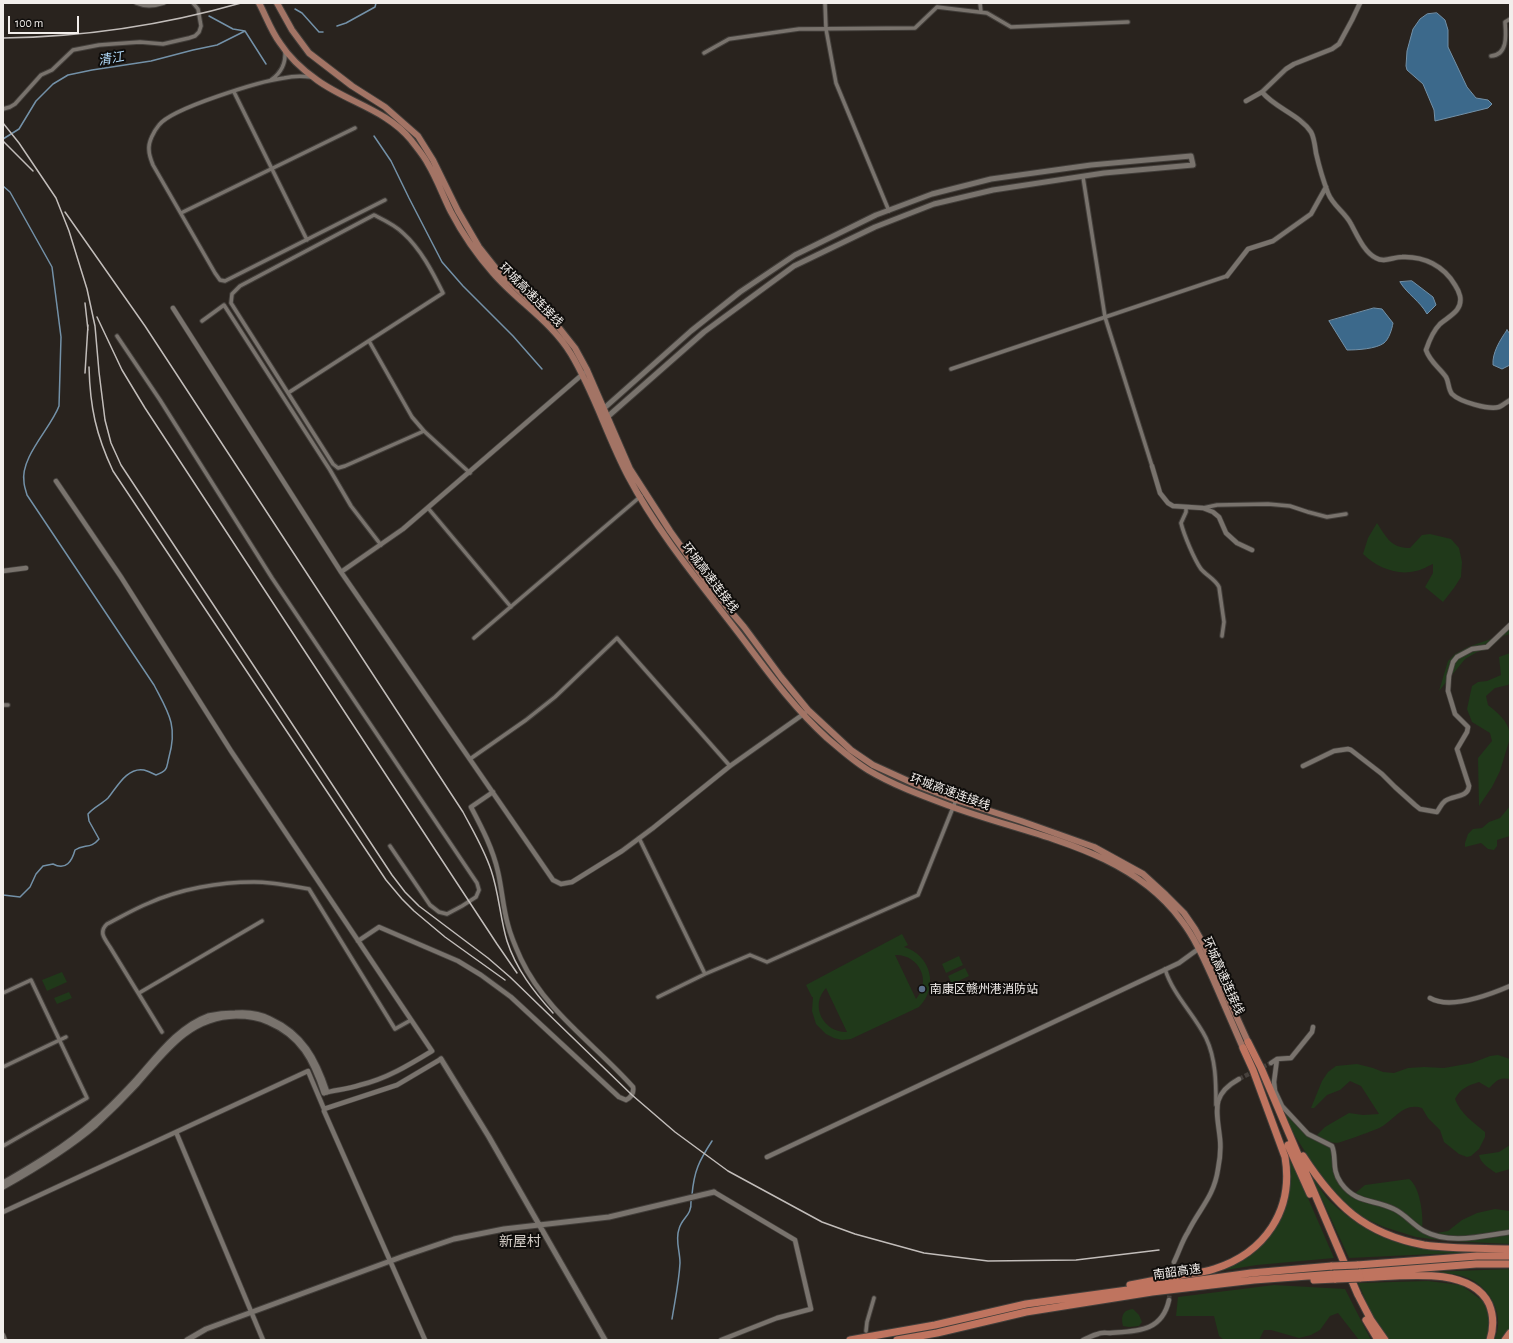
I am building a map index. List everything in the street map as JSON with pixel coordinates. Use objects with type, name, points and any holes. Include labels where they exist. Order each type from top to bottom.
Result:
[{"type":"highway","points":[[1248,1042],[1261,1068],[1358,1295],[1371,1320],[1385,1340]]},
{"type":"highway","points":[[1026,1304],[1214,1269],[1237,1259],[1261,1241],[1272,1227],[1283,1206],[1287,1188],[1287,1171],[1285,1157],[1269,1109],[1243,1048]]},
{"type":"highway","points":[[1269,1109],[1286,1141],[1361,1311],[1378,1340]]},
{"type":"highway","points":[[1289,1136],[1328,1191],[1340,1204],[1366,1224],[1379,1231],[1407,1241],[1426,1245],[1510,1249]]},
{"type":"highway","name":"南韶高速","points":[[1359,1272],[1477,1256],[1510,1256]]},
{"type":"highway","name":"南韶高速","points":[[850,1340],[935,1325],[1026,1304],[1251,1273],[1334,1273],[1476,1264],[1510,1264]]},
{"type":"highway","points":[[1334,1273],[1359,1272],[1427,1275],[1447,1277],[1463,1281],[1475,1287],[1485,1296],[1492,1312],[1494,1328],[1490,1340]]},
{"type":"highway","name":"南韶高速","points":[[897,1340],[937,1333],[1026,1312],[1152,1292],[1254,1280],[1334,1273]]},
{"type":"highway","points":[[1505,1340],[1510,1333]]},
{"type":"main road","name":"环城高速连接线","points":[[259,3],[282,45],[299,65],[314,78],[346,97],[380,114],[408,136],[428,163],[452,214],[475,250],[493,274],[550,326],[570,352],[602,411]]},
{"type":"main road","name":"环城高速连接线","points":[[277,3],[292,30],[309,53],[352,86],[385,107],[418,136],[433,160],[458,211],[479,247],[498,271],[556,324],[575,348],[587,370],[605,419],[642,495],[710,587],[744,628],[805,712],[847,756],[870,771],[915,792],[953,807],[1026,829],[1092,854],[1117,865],[1139,878],[1162,898],[1202,947],[1243,1048]]},
{"type":"main road","points":[[602,411],[691,331],[740,292],[795,255],[889,211],[932,194],[991,179],[1091,165],[1191,156],[1193,165],[1104,173],[992,190],[934,204],[875,227],[794,266],[704,332],[605,419]]},
{"type":"main road","name":"环城高速连接线","points":[[805,712],[851,750],[873,765],[917,785],[956,800],[1094,847],[1143,874],[1166,894],[1184,913],[1248,1042]]},
{"type":"main road","points":[[3,1183],[60,1147],[93,1123],[174,1038],[190,1025],[207,1017],[223,1013],[245,1012],[263,1015],[283,1024],[300,1040],[315,1059],[326,1093]]},
{"type":"main road","points":[[3,1187],[68,1146],[95,1125],[117,1105],[177,1040],[192,1028],[208,1020],[224,1016],[245,1016],[262,1019],[281,1027],[298,1042],[312,1061],[326,1093]]},
{"type":"main road","points":[[441,1059],[489,1137],[605,1340]]},
{"type":"main road","points":[[187,1340],[206,1329],[454,1239],[504,1229],[609,1217],[714,1192]]},
{"type":"street","points":[[136,3],[142,6],[149,6],[164,3]]},
{"type":"street","points":[[3,109],[15,104],[41,76],[52,70],[73,50],[99,45],[140,42],[163,44],[195,36],[199,32],[201,26],[198,9],[193,3]]},
{"type":"street","points":[[825,3],[826,29],[836,83],[889,211]]},
{"type":"street","points":[[980,3],[981,12]]},
{"type":"street","points":[[1246,101],[1262,92],[1286,69],[1294,64],[1332,49],[1339,44],[1360,3]]},
{"type":"street","points":[[704,53],[729,39],[799,29],[915,28],[937,7],[987,13],[1011,27],[1128,22]]},
{"type":"street","points":[[1491,56],[1495,56],[1501,52],[1504,47],[1506,36],[1505,22],[1510,19]]},
{"type":"street","points":[[267,82],[275,77],[281,70],[285,57],[282,45]]},
{"type":"street","points":[[314,78],[292,77],[267,82],[190,106],[168,117],[159,124],[152,136],[148,150],[153,165],[215,273],[220,280],[225,282],[385,200]]},
{"type":"street","points":[[234,92],[307,240]]},
{"type":"street","points":[[1262,92],[1273,103],[1299,120],[1311,133],[1326,187],[1333,203],[1347,216],[1356,234],[1372,256],[1376,259],[1383,260],[1403,256],[1429,261],[1439,266],[1453,282],[1460,297],[1459,307],[1454,315],[1440,324],[1431,337],[1426,350],[1428,357],[1447,378],[1449,389],[1452,394],[1466,402],[1491,407],[1499,407],[1510,400]]},
{"type":"street","points":[[181,213],[355,128]]},
{"type":"street","points":[[1083,177],[1105,317],[1160,493],[1164,499],[1173,506],[1203,508],[1217,505],[1268,504],[1290,506],[1327,517],[1346,514]]},
{"type":"street","points":[[951,368],[1227,276],[1248,249],[1273,241],[1311,214],[1326,187]]},
{"type":"street","points":[[288,393],[443,293],[428,264],[404,233],[374,214],[240,286],[232,294],[231,303],[288,393],[333,464],[338,468],[424,431]]},
{"type":"street","points":[[202,321],[224,305],[330,470],[351,506],[381,545]]},
{"type":"street","points":[[173,308],[342,572],[553,880],[561,884],[572,882],[639,838],[730,766],[805,712]]},
{"type":"street","points":[[117,336],[164,407],[272,578],[477,883],[479,890],[476,897],[447,914],[439,912],[430,905],[390,846]]},
{"type":"street","points":[[369,341],[412,417],[424,431],[470,472]]},
{"type":"street","points":[[342,572],[403,529],[587,370]]},
{"type":"street","points":[[56,481],[121,577],[231,751],[432,1051],[383,1078],[326,1093]]},
{"type":"street","points":[[474,638],[642,495]]},
{"type":"street","points":[[1186,507],[1186,512],[1181,523],[1183,530],[1201,569],[1219,586],[1224,622],[1222,636]]},
{"type":"street","points":[[428,508],[511,606]]},
{"type":"street","points":[[1203,508],[1213,512],[1219,517],[1226,533],[1237,542],[1252,550]]},
{"type":"street","points":[[3,571],[26,568]]},
{"type":"street","points":[[1303,766],[1334,751],[1348,749],[1353,751],[1382,774],[1420,809],[1437,812],[1444,801],[1465,794],[1469,786],[1457,749],[1467,732],[1468,727],[1455,714],[1452,706],[1448,691],[1450,669],[1457,657],[1472,649],[1487,647],[1510,625]]},
{"type":"street","points":[[470,759],[526,720],[555,697],[617,638],[730,766]]},
{"type":"street","points":[[3,705],[8,704]]},
{"type":"street","points":[[358,941],[379,927],[458,961],[481,974],[511,996],[619,1098],[626,1100],[630,1098],[634,1092],[633,1087],[548,1002],[534,981],[516,948],[508,925],[498,872],[492,852],[471,807],[493,792]]},
{"type":"street","points":[[658,997],[705,974],[750,955],[767,962],[918,895],[956,800]]},
{"type":"street","points":[[639,838],[705,974]]},
{"type":"street","points":[[162,1032],[102,935],[104,927],[107,924],[149,903],[171,895],[195,889],[254,882],[280,884],[309,889],[395,1028],[411,1020]]},
{"type":"street","points":[[138,993],[262,921]]},
{"type":"street","points":[[767,1157],[1179,963],[1202,947]]},
{"type":"street","points":[[1165,969],[1176,993],[1193,1016],[1210,1048],[1216,1077],[1216,1112],[1220,1150],[1215,1182],[1206,1205],[1188,1231],[1174,1262]]},
{"type":"street","points":[[3,994],[31,980],[87,1098],[3,1146]]},
{"type":"street","points":[[1430,998],[1437,1002],[1470,1000],[1510,986]]},
{"type":"street","points":[[1271,1063],[1277,1059],[1291,1058],[1312,1032],[1313,1027]]},
{"type":"street","points":[[3,1067],[66,1037]]},
{"type":"street","points":[[3,1212],[308,1071],[324,1109],[397,1085],[441,1059]]},
{"type":"street","points":[[1277,1059],[1274,1082],[1278,1099],[1288,1114],[1308,1134],[1332,1146],[1336,1174],[1341,1184],[1353,1195],[1359,1199],[1394,1209],[1422,1230],[1431,1234],[1456,1240],[1510,1232]]},
{"type":"street","points":[[1216,1112],[1218,1101],[1225,1087],[1239,1079]]},
{"type":"street","points":[[324,1111],[425,1340]]},
{"type":"street","points":[[176,1132],[263,1340]]},
{"type":"street","points":[[714,1192],[795,1240],[811,1308],[776,1318],[721,1340]]},
{"type":"street","points":[[866,1331],[874,1298]]},
{"type":"street","points":[[1083,1340],[1099,1333],[1140,1330],[1148,1327],[1161,1318],[1169,1300]]},
{"type":"street","points":[[3,1335],[5,1340]]},
{"type":"green space","points":[[1377,523],[1390,541],[1404,548],[1410,548],[1422,535],[1430,534],[1451,539],[1459,548],[1462,562],[1461,577],[1443,602],[1425,587],[1433,573],[1433,564],[1423,569],[1409,572],[1394,571],[1374,563],[1363,554],[1368,538]]},
{"type":"green space","points":[[1510,627],[1510,634],[1503,636],[1489,649],[1477,652],[1465,659],[1439,691],[1448,661],[1455,654],[1468,647],[1491,639]]},
{"type":"green space","points":[[1510,653],[1510,683],[1508,685],[1495,688],[1486,696],[1488,705],[1500,715],[1506,723],[1510,732],[1510,738],[1500,771],[1492,787],[1479,806],[1478,758],[1492,741],[1490,733],[1472,722],[1467,709],[1472,686],[1478,682],[1487,681],[1501,675],[1499,657]]},
{"type":"green space","points":[[1510,806],[1510,836],[1497,840],[1497,846],[1494,850],[1488,849],[1481,843],[1465,847],[1468,834],[1473,829],[1482,828],[1489,822],[1500,818]]},
{"type":"green space","points":[[902,934],[908,945],[904,947],[921,957],[926,964],[930,981],[929,990],[919,1007],[851,1039],[842,1040],[826,1034],[816,1024],[812,1011],[813,997],[806,985]],"holes":[[[895,955],[911,959],[920,970],[923,977],[923,984],[921,992],[916,999]],[[826,988],[847,1032],[832,1028],[822,1017],[819,1010],[819,1003],[821,995]]]},
{"type":"green space","points":[[959,956],[963,965],[946,973],[942,964]]},
{"type":"green space","points":[[965,968],[969,976],[952,984],[948,976]]},
{"type":"green space","points":[[62,972],[67,982],[47,991],[42,980]]},
{"type":"green space","points":[[69,992],[72,998],[57,1004],[54,998]]},
{"type":"green space","points":[[1498,1055],[1510,1059],[1510,1079],[1500,1079],[1489,1088],[1479,1082],[1475,1083],[1462,1090],[1455,1099],[1460,1109],[1485,1132],[1485,1137],[1479,1149],[1471,1156],[1467,1157],[1459,1154],[1444,1142],[1440,1130],[1428,1118],[1422,1108],[1416,1107],[1405,1109],[1379,1128],[1337,1143],[1326,1140],[1317,1135],[1325,1127],[1349,1113],[1363,1115],[1379,1114],[1361,1086],[1350,1081],[1340,1090],[1327,1095],[1314,1108],[1311,1108],[1322,1081],[1328,1072],[1336,1066],[1357,1064],[1383,1072],[1394,1073],[1408,1068],[1444,1068],[1472,1063],[1490,1056]]},
{"type":"green space","points":[[1282,1106],[1308,1134],[1332,1146],[1336,1174],[1353,1195],[1365,1185],[1409,1179],[1416,1188],[1420,1202],[1422,1210],[1422,1230],[1431,1234],[1448,1231],[1462,1220],[1477,1213],[1495,1209],[1510,1211],[1510,1244],[1447,1241],[1416,1237],[1384,1227],[1362,1217],[1339,1200],[1326,1184],[1284,1119]]},
{"type":"green space","points":[[1285,1145],[1334,1258],[1257,1265],[1219,1271],[1244,1260],[1262,1246],[1277,1226],[1283,1215],[1287,1204],[1290,1182],[1288,1158]]},
{"type":"green space","points":[[1510,1145],[1510,1169],[1496,1173],[1486,1166],[1480,1158],[1479,1155],[1499,1152]]},
{"type":"green space","points":[[1309,1171],[1326,1197],[1334,1205],[1365,1228],[1380,1236],[1395,1242],[1425,1248],[1476,1252],[1349,1258]]},
{"type":"green space","points":[[1510,1269],[1510,1328],[1500,1340],[1494,1340],[1498,1322],[1494,1304],[1483,1289],[1476,1283],[1463,1276],[1428,1272]]},
{"type":"green space","points":[[1428,1281],[1461,1285],[1483,1301],[1489,1315],[1490,1324],[1489,1334],[1486,1340],[1390,1340],[1376,1321],[1358,1283]]},
{"type":"green space","points":[[1274,1285],[1345,1289],[1371,1340],[1359,1340],[1338,1313],[1330,1316],[1320,1330],[1311,1335],[1299,1338],[1271,1330],[1264,1330],[1259,1340],[1224,1340],[1219,1336],[1214,1316],[1176,1316],[1178,1297]]},
{"type":"green space","points":[[1133,1309],[1139,1315],[1142,1322],[1139,1326],[1123,1326],[1122,1320],[1124,1312]]},
{"type":"water","points":[[1437,13],[1445,20],[1448,30],[1448,47],[1467,87],[1476,98],[1488,100],[1492,104],[1488,108],[1435,121],[1434,110],[1423,84],[1407,70],[1406,66],[1407,51],[1413,29],[1420,19],[1427,14]]},
{"type":"water","points":[[1412,281],[1433,297],[1436,305],[1427,314],[1421,305],[1400,282]]},
{"type":"water","points":[[1374,308],[1382,309],[1393,323],[1387,339],[1384,343],[1376,347],[1347,350],[1329,321]]},
{"type":"water","points":[[1507,330],[1510,334],[1510,365],[1502,369],[1493,365],[1493,360],[1497,347]]},
{"type":"waterway","points":[[337,26],[346,23],[375,7],[376,3]]},
{"type":"waterway","points":[[295,9],[302,13],[319,32],[323,32]]},
{"type":"waterway","name":"清江","points":[[209,16],[233,29],[245,31],[266,64]]},
{"type":"waterway","name":"清江","points":[[3,139],[19,129],[36,101],[53,84],[68,75],[151,61],[217,45],[245,31]]},
{"type":"waterway","points":[[374,136],[391,161],[442,262],[463,286],[513,336],[542,369]]},
{"type":"waterway","points":[[3,186],[10,192],[52,267],[61,337],[59,406],[31,453],[27,463],[24,472],[24,482],[27,495],[154,685],[167,711],[172,727],[172,746],[165,770],[156,775],[144,770],[132,772],[123,779],[108,798],[88,814],[89,821],[99,839],[96,842],[75,850],[72,858],[65,866],[53,864],[43,866],[36,874],[30,887],[20,897],[3,895]]},
{"type":"waterway","points":[[692,1195],[694,1179],[698,1166],[712,1141]]},
{"type":"waterway","points":[[672,1319],[680,1263],[678,1233],[680,1225],[690,1210],[691,1201]]},
{"type":"tunnel","points":[[1239,1079],[1271,1063]]},
{"type":"tunnel","points":[[1172,1278],[1174,1262]]},
{"type":"tunnel","points":[[1169,1300],[1170,1288]]},
{"type":"railway","points":[[3,38],[63,35],[123,28],[183,18],[241,3]]},
{"type":"railway","points":[[3,123],[19,143],[56,198],[69,231],[87,289],[95,326],[105,420],[111,443],[121,465],[392,875],[405,892],[419,906],[488,958],[510,977],[632,1095],[675,1132],[728,1171],[822,1222],[855,1234],[924,1253],[988,1261],[1076,1260],[1159,1250]]},
{"type":"railway","points":[[3,141],[33,171]]},
{"type":"railway","points":[[65,212],[145,326],[463,812],[482,847],[491,870],[507,941],[515,961],[526,980],[553,1013]]},
{"type":"railway","points":[[85,303],[88,330]]},
{"type":"railway","points":[[97,317],[122,370],[145,408],[517,973]]},
{"type":"railway","points":[[85,373],[88,325]]},
{"type":"railway","points":[[89,367],[95,420],[102,445],[113,471],[386,880],[414,911],[445,937],[505,980]]},
{"type":"place","name":"南康区赣州港消防站","points":[[922,989]]},
{"type":"district","name":"新屋村","points":[[520,1242]]}]
